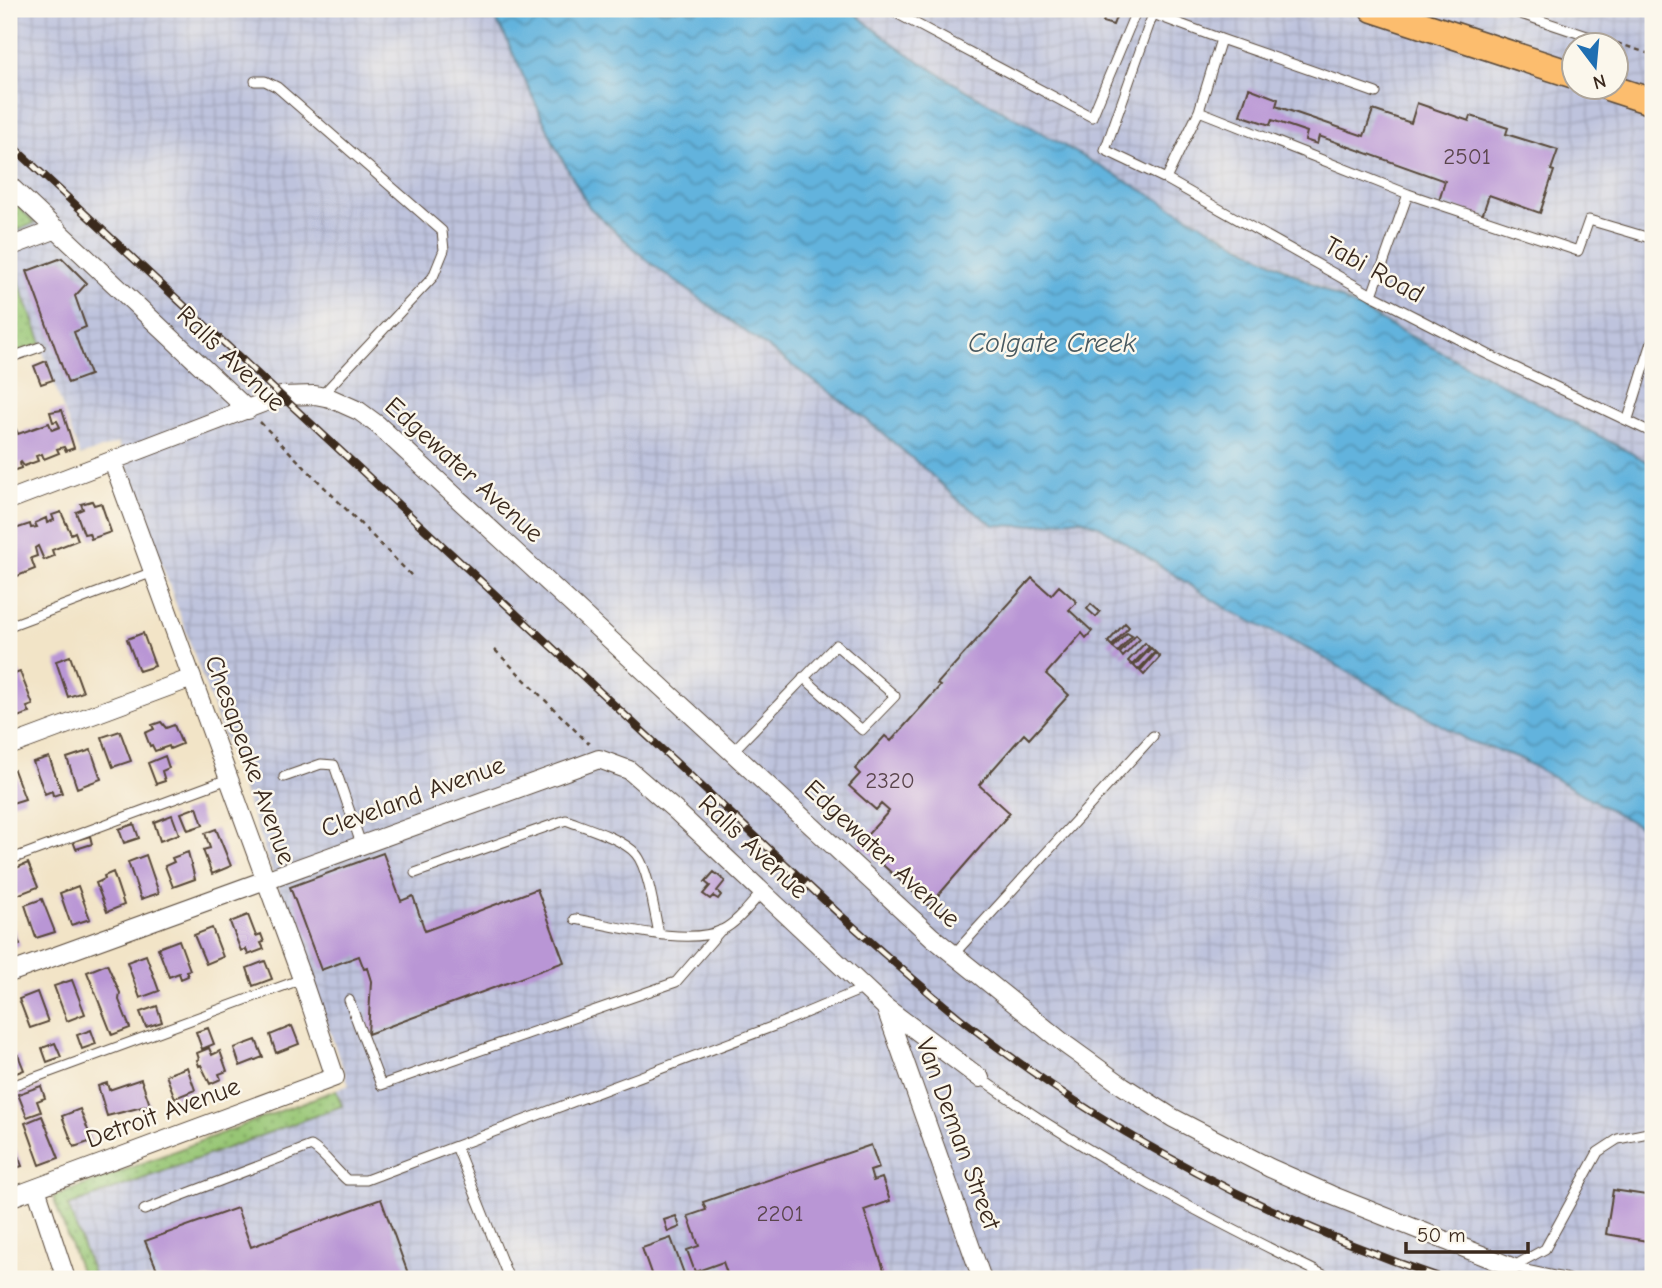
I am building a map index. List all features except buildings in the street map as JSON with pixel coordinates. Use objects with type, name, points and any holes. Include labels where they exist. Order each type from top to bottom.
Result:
[{"type":"main road","points":[[1373,9],[1423,21],[1560,70]]},
{"type":"main road","points":[[1630,94],[1653,103]]},
{"type":"street","name":"Ralls Avenue","points":[[9,185],[248,410]]},
{"type":"street","points":[[9,247],[57,229]]},
{"type":"street","name":"Edgewater Avenue","points":[[248,410],[281,396],[321,396],[359,411],[378,425],[884,895],[953,955],[1066,1045],[1123,1086],[1173,1118],[1282,1173],[1513,1267]]},
{"type":"street","points":[[9,500],[248,410]]},
{"type":"street","name":"Chesapeake Avenue","points":[[113,462],[302,979],[335,1077]]},
{"type":"street","points":[[9,746],[192,678]]},
{"type":"street","name":"Ralls Avenue","points":[[599,758],[629,770],[885,1007],[980,1078]]},
{"type":"street","name":"Cleveland Avenue","points":[[9,973],[599,758]]},
{"type":"street","name":"Van Deman Street","points":[[885,1007],[982,1279]]},
{"type":"street","name":"Detroit Avenue","points":[[9,1198],[335,1077]]},
{"type":"street","points":[[36,1188],[66,1279]]},
{"type":"lane","points":[[892,9],[1092,117],[1137,9]]},
{"type":"lane","points":[[1506,9],[1575,32]]},
{"type":"lane","name":"Tabi Road","points":[[1221,39],[1153,15],[1105,150],[1166,179],[1373,295],[1491,356],[1653,433]]},
{"type":"lane","points":[[1166,179],[1199,111],[1221,39],[1376,93]]},
{"type":"lane","points":[[255,81],[265,81],[277,87],[442,231],[444,250],[433,277],[321,396]]},
{"type":"lane","points":[[1199,111],[1408,194],[1578,251],[1589,220],[1653,239]]},
{"type":"lane","points":[[1373,295],[1408,194]]},
{"type":"lane","points":[[1628,419],[1653,339]]},
{"type":"lane","points":[[9,358],[40,347]]},
{"type":"lane","points":[[9,626],[153,572]]},
{"type":"lane","points":[[732,752],[803,677],[836,645],[895,696],[862,730],[803,677]]},
{"type":"lane","points":[[953,955],[1153,736]]},
{"type":"lane","points":[[284,777],[321,764],[334,765],[361,844]]},
{"type":"lane","points":[[9,860],[228,779]]},
{"type":"lane","points":[[415,873],[566,820],[611,837],[636,853],[645,873],[659,934]]},
{"type":"lane","points":[[349,1000],[381,1085],[676,982],[721,930],[742,915],[762,892]]},
{"type":"lane","points":[[575,919],[684,937],[721,930]]},
{"type":"lane","points":[[9,1087],[302,979]]},
{"type":"lane","points":[[144,1210],[311,1146],[321,1152],[331,1166],[347,1180],[366,1180],[774,1026],[865,988]]},
{"type":"lane","points":[[980,1078],[1090,1150],[1192,1209],[1332,1279]]},
{"type":"lane","points":[[1513,1267],[1545,1249],[1598,1152],[1618,1139],[1653,1132]]},
{"type":"lane","points":[[456,1146],[509,1279]]},
{"type":"lane","points":[[1513,1267],[1568,1279]]},
{"type":"path","name":"Ralls Avenue","points":[[248,410],[412,576]]},
{"type":"path","points":[[495,650],[589,744],[599,758]]},
{"type":"shaded area","points":[[9,9],[489,9],[504,34],[557,150],[589,207],[649,263],[861,415],[959,501],[1052,521],[1080,519],[1099,526],[1230,611],[1310,650],[1469,741],[1517,757],[1653,834],[1653,1279],[83,1279],[53,1197],[349,1085],[118,443],[80,456],[9,257],[9,234],[35,223],[9,198]]},
{"type":"shaded area","points":[[850,9],[1653,9],[1653,465],[1128,183],[930,68],[880,35]]},
{"type":"green space","points":[[9,198],[35,223],[9,234]]},
{"type":"green space","points":[[9,257],[42,343],[9,355]]},
{"type":"green space","points":[[336,1090],[342,1106],[68,1206],[95,1279],[83,1279],[53,1197]]},
{"type":"water","name":"Colgate Creek","points":[[489,9],[850,9],[902,50],[989,103],[1220,234],[1653,465],[1653,834],[1517,757],[1469,741],[1310,650],[1230,611],[1099,526],[1080,519],[1022,526],[994,525],[959,501],[861,415],[649,262],[589,207],[557,150],[504,34]]},
{"type":"railway","points":[[9,143],[838,913],[966,1023],[1077,1102],[1195,1171],[1318,1231],[1445,1279]]}]
